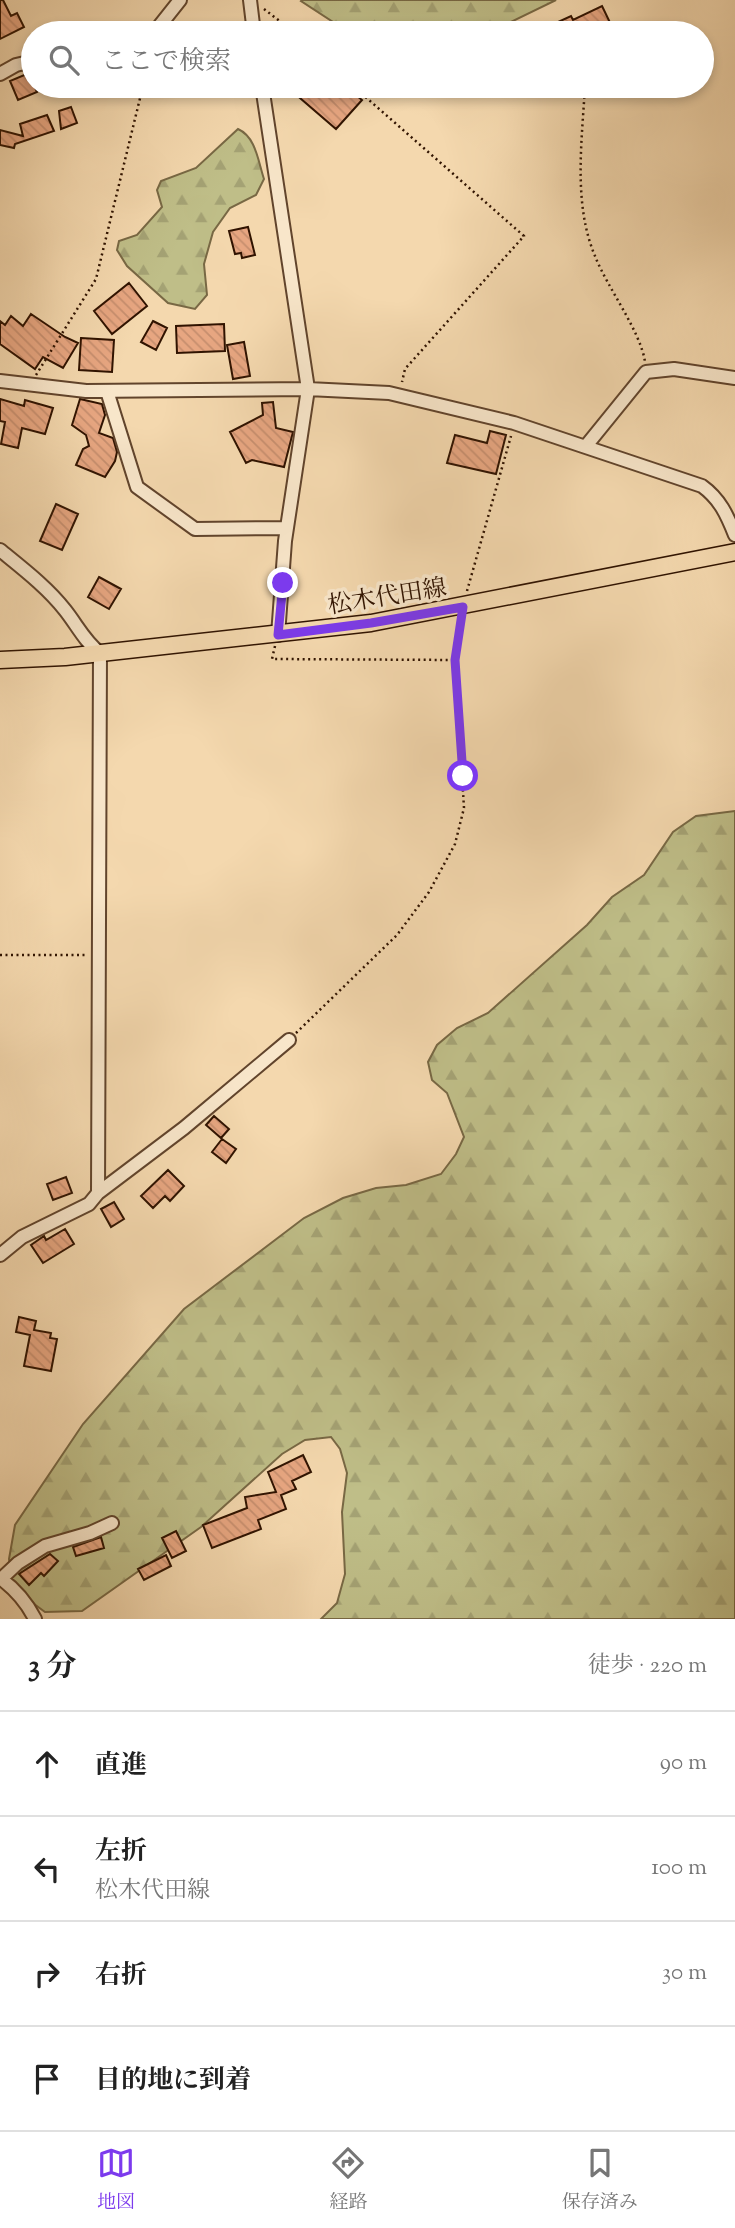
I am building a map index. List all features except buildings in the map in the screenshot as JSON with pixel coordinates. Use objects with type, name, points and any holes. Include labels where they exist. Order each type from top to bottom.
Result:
[{"type":"main road","name":"松木代田線","points":[[0,660],[100,653],[371,623],[735,552]]},
{"type":"street","points":[[163,21],[180,0]]},
{"type":"street","points":[[250,0],[253,21]]},
{"type":"street","points":[[0,74],[21,64]]},
{"type":"street","points":[[264,98],[308,389],[287,528],[278,635]]},
{"type":"street","points":[[586,446],[646,372],[674,369],[735,378]]},
{"type":"street","points":[[0,381],[29,386],[107,391],[308,389],[355,390],[400,396],[514,424],[702,486],[712,493],[727,513],[735,535]]},
{"type":"street","points":[[107,391],[137,487],[195,529],[287,528]]},
{"type":"street","points":[[0,550],[64,608],[90,646],[100,653],[98,1193]]},
{"type":"street","points":[[0,1255],[22,1237],[89,1204],[98,1193],[184,1128],[289,1040]]},
{"type":"street","points":[[35,1619],[23,1601],[0,1579],[18,1563],[45,1546],[90,1533],[113,1523]]},
{"type":"path","points":[[264,8],[280,21]]},
{"type":"path","points":[[29,386],[96,279],[140,98]]},
{"type":"path","points":[[367,98],[524,236],[405,369],[400,396]]},
{"type":"path","points":[[585,98],[582,196],[584,219],[602,274],[643,348],[646,372]]},
{"type":"path","points":[[289,1040],[397,934],[429,892],[455,844],[464,808],[455,660],[463,607],[514,424]]},
{"type":"path","points":[[272,659],[455,660]]},
{"type":"path","points":[[0,955],[99,955]]},
{"type":"green space","points":[[556,0],[513,21],[332,21],[301,1]]},
{"type":"green space","points":[[238,129],[253,144],[264,179],[256,195],[230,208],[213,232],[204,264],[207,295],[195,309],[168,303],[127,266],[117,250],[119,241],[137,235],[162,207],[157,190],[161,181],[196,168]]},
{"type":"green space","points":[[735,811],[735,1619],[321,1619],[337,1603],[345,1574],[342,1512],[347,1473],[340,1449],[331,1437],[305,1440],[282,1454],[201,1527],[82,1611],[45,1612],[22,1595],[12,1581],[9,1559],[15,1525],[83,1424],[184,1309],[304,1218],[343,1198],[376,1188],[406,1185],[441,1174],[456,1154],[464,1137],[447,1093],[432,1080],[428,1062],[437,1045],[457,1028],[488,1013],[587,925],[612,897],[644,875],[673,832],[696,816]]},
{"type":"route","points":[[283,583],[278,635],[463,607],[455,660],[463,776]]}]
